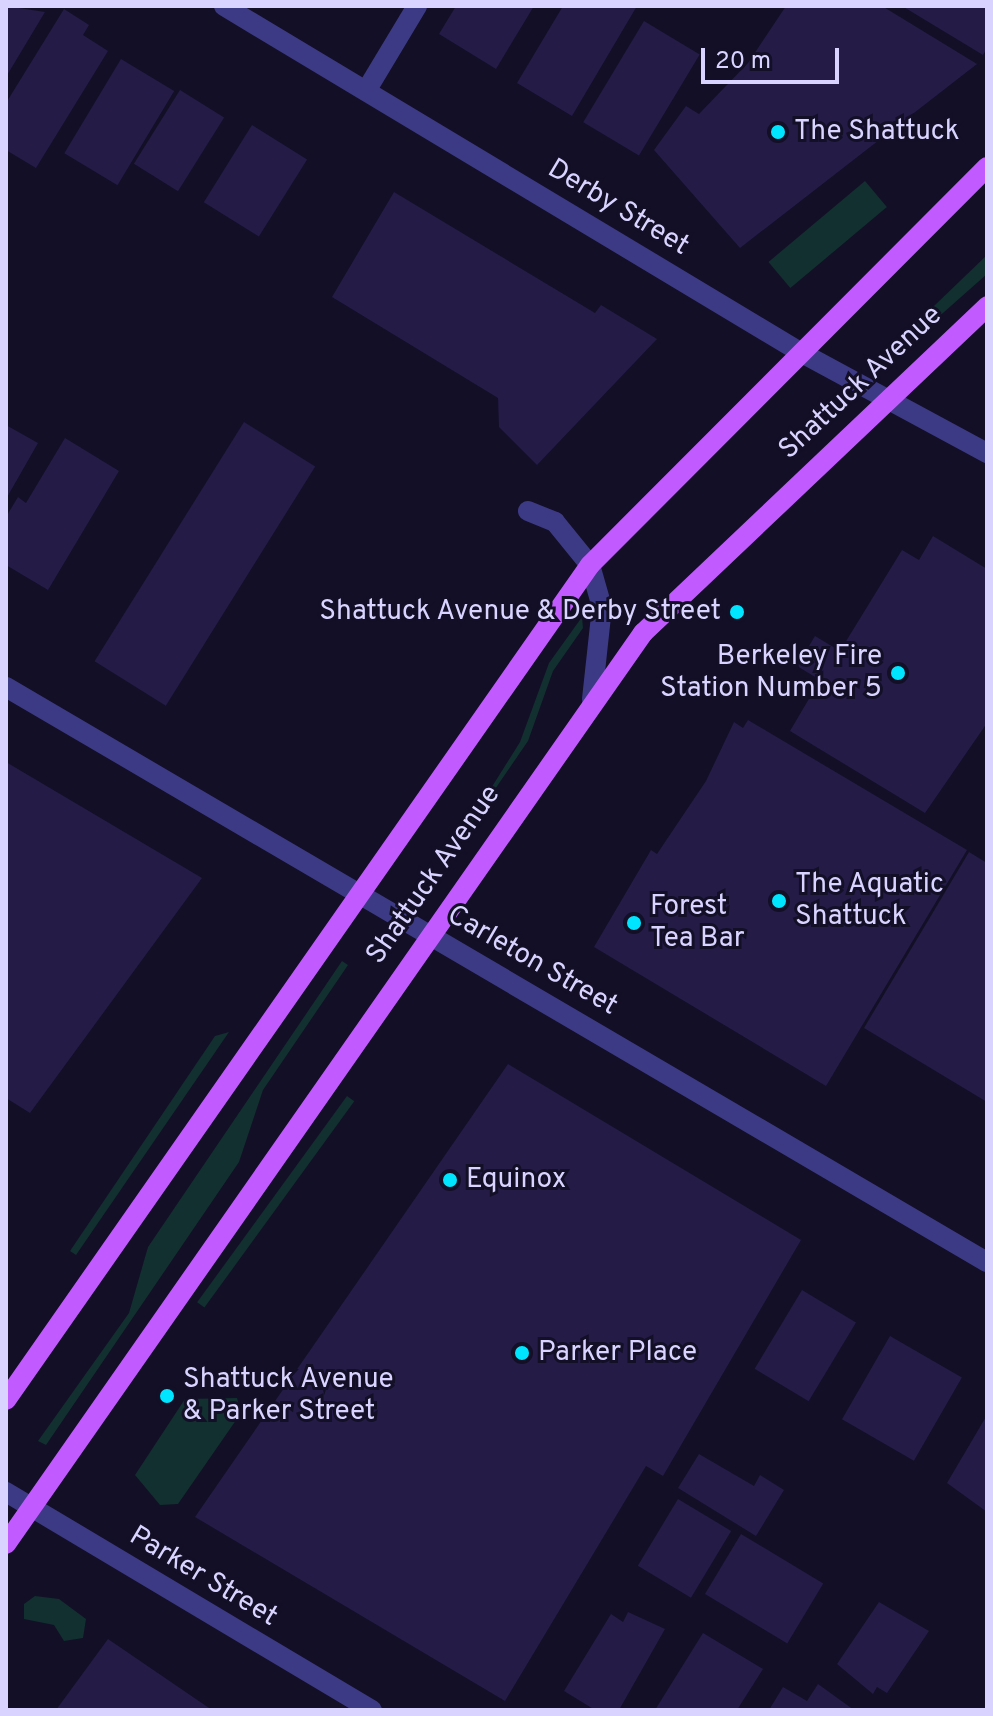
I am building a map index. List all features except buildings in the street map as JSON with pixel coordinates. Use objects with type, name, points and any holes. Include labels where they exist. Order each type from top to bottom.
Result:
[{"type":"main road","name":"Shattuck Avenue","points":[[6,1400],[590,565],[987,167]]},
{"type":"main road","name":"Shattuck Avenue","points":[[6,1544],[592,699],[704,567],[987,306]]},
{"type":"street","name":"Derby Street","points":[[224,6],[800,352],[987,453]]},
{"type":"street","points":[[366,91],[417,6]]},
{"type":"street","points":[[528,511],[555,522],[590,565],[602,607],[592,699]]},
{"type":"street","name":"Carleton Street","points":[[6,687],[987,1262]]},
{"type":"street","name":"Parker Street","points":[[6,1492],[372,1710]]},
{"type":"green space","points":[[865,181],[887,207],[790,288],[768,262]]},
{"type":"green space","points":[[987,255],[987,274],[917,336],[908,331]]},
{"type":"green space","points":[[582,617],[583,628],[553,671],[528,741],[441,868],[520,742],[549,663]]},
{"type":"green space","points":[[342,961],[348,965],[263,1090],[239,1162],[46,1445],[38,1441],[129,1313],[148,1247]]},
{"type":"green space","points":[[229,1032],[76,1255],[70,1251],[215,1036]]},
{"type":"green space","points":[[347,1096],[354,1101],[204,1308],[197,1302]]},
{"type":"green space","points":[[237,1398],[241,1413],[178,1504],[160,1505],[135,1475],[185,1399]]},
{"type":"green space","points":[[35,1596],[59,1599],[86,1619],[83,1638],[64,1641],[54,1625],[24,1619],[24,1604]]},
{"type":"place","name":"The Shattuck","points":[[778,132]]},
{"type":"place","name":"Shattuck Avenue & Derby Street","points":[[737,612]]},
{"type":"place","name":"Berkeley Fire Station Number 5","points":[[898,673]]},
{"type":"place","name":"The Aquatic Shattuck","points":[[779,901]]},
{"type":"place","name":"Forest Tea Bar","points":[[634,923]]},
{"type":"place","name":"Equinox","points":[[450,1180]]},
{"type":"place","name":"Parker Place","points":[[522,1353]]},
{"type":"place","name":"Shattuck Avenue & Parker Street","points":[[167,1396]]}]
